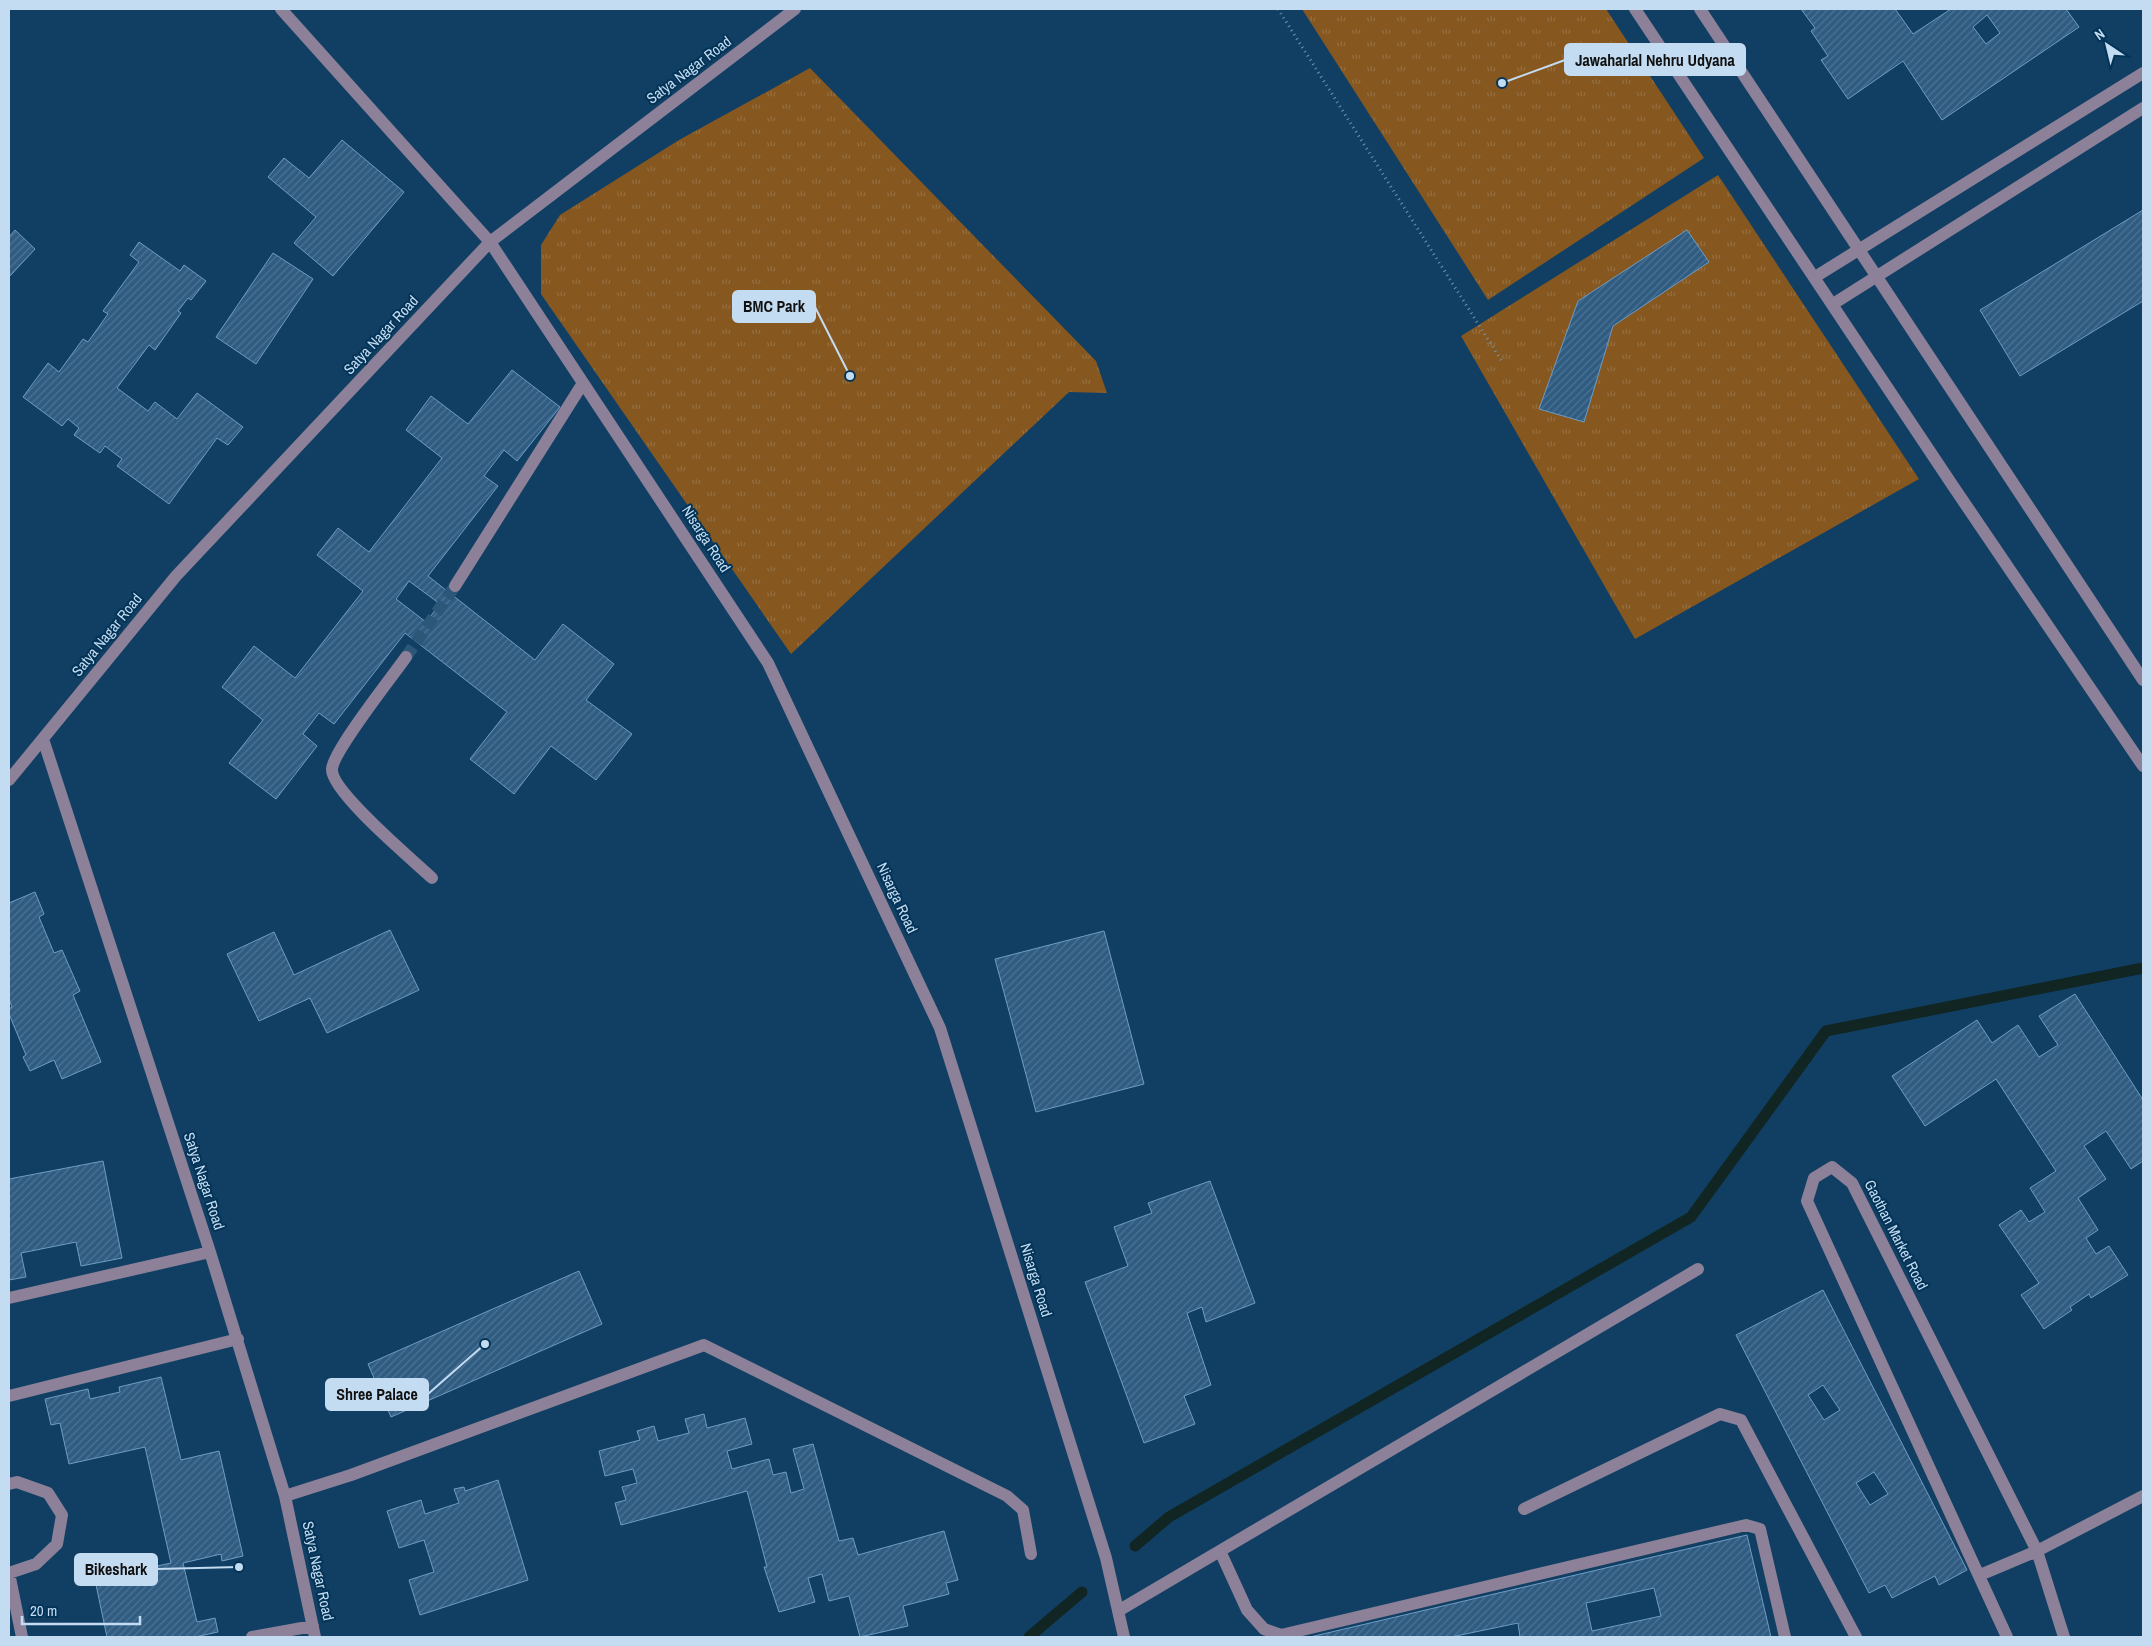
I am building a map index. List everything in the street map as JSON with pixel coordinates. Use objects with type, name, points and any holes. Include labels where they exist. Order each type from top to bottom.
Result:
[{"type":"street","name":"Nisarga Road","points":[[281,9],[490,242],[768,663],[940,1028],[1106,1558],[1124,1637]]},
{"type":"street","name":"Satya Nagar Road","points":[[9,780],[176,576],[490,242],[795,9]]},
{"type":"street","points":[[1635,9],[1953,486],[2143,766]]},
{"type":"street","points":[[1700,9],[2143,680]]},
{"type":"street","points":[[1815,277],[2143,73]]},
{"type":"street","points":[[1833,304],[2143,108]]},
{"type":"street","points":[[455,586],[583,383]]},
{"type":"street","points":[[406,658],[339,751],[332,770],[335,782],[350,801],[432,878]]},
{"type":"street","name":"Satya Nagar Road","points":[[44,739],[238,1339],[285,1496],[314,1631]]},
{"type":"street","name":"Gaothan Market Road","points":[[2007,1637],[1807,1201],[1814,1178],[1832,1167],[1852,1183],[2037,1551],[2064,1637]]},
{"type":"street","points":[[9,1298],[210,1252]]},
{"type":"street","points":[[1118,1611],[1698,1269]]},
{"type":"street","points":[[9,1396],[238,1339]]},
{"type":"street","points":[[285,1496],[351,1475],[704,1346],[1007,1496],[1023,1510],[1031,1554]]},
{"type":"street","points":[[1524,1509],[1720,1414],[1741,1420],[1856,1637]]},
{"type":"street","points":[[9,1484],[17,1482],[48,1493],[62,1515],[57,1544],[36,1564],[9,1573],[22,1637]]},
{"type":"street","points":[[1980,1575],[2037,1551],[2143,1496]]},
{"type":"street","points":[[1220,1551],[1247,1610],[1264,1630],[1282,1635],[1746,1524],[1760,1529],[1785,1637]]},
{"type":"street","points":[[252,1637],[314,1631]]},
{"type":"path","points":[[1278,9],[1503,363]]},
{"type":"green space","points":[[1302,9],[1606,9],[1704,158],[1488,300]]},
{"type":"green space","points":[[810,68],[1096,361],[1107,393],[1069,392],[791,654],[541,294],[541,245],[560,215],[679,140]]},
{"type":"green space","points":[[1718,175],[1919,479],[1635,639],[1461,336]]},
{"type":"building","points":[[1801,9],[1895,9],[1913,34],[1951,9],[2066,9],[2079,27],[1942,120],[1903,61],[1848,99],[1821,60],[1828,56],[1811,31],[1815,28]],"holes":[[[1987,15],[2000,33],[1986,44],[1973,27]]]},
{"type":"building","points":[[342,140],[404,192],[333,276],[294,243],[316,217],[268,177],[284,158],[309,178]]},
{"type":"building","points":[[2143,210],[2143,301],[2020,376],[1980,310]]},
{"type":"building","points":[[15,230],[35,249],[9,277],[9,237]]},
{"type":"building","points":[[1687,230],[1709,262],[1613,326],[1584,422],[1539,409],[1578,301]]},
{"type":"building","points":[[139,242],[180,271],[184,265],[206,281],[191,300],[188,298],[178,311],[181,313],[155,350],[149,345],[117,388],[148,411],[155,402],[177,419],[197,393],[243,427],[228,445],[217,438],[169,504],[117,466],[122,459],[105,446],[100,453],[74,435],[79,428],[68,419],[62,426],[23,397],[48,363],[59,372],[83,339],[88,342],[108,314],[103,311],[139,262],[130,255]]},
{"type":"building","points":[[273,253],[313,279],[256,364],[216,337]]},
{"type":"building","points":[[512,370],[560,407],[517,461],[504,450],[484,476],[498,486],[428,576],[535,660],[563,624],[614,664],[586,700],[632,734],[596,780],[551,746],[514,794],[470,759],[507,712],[405,633],[334,724],[319,713],[303,734],[317,746],[276,799],[229,763],[263,720],[222,687],[254,646],[295,678],[363,591],[317,555],[338,528],[369,552],[442,458],[406,430],[431,396],[468,424]],"holes":[[[409,581],[440,604],[426,622],[396,599]]]},
{"type":"building","points":[[35,892],[44,914],[39,917],[54,953],[62,950],[80,991],[73,995],[101,1062],[62,1079],[54,1060],[30,1071],[23,1057],[26,1055],[9,1014],[9,1009],[12,1007],[9,999],[9,903]]},
{"type":"building","points":[[390,930],[419,990],[327,1033],[310,998],[259,1021],[227,954],[274,932],[294,975]]},
{"type":"building","points":[[1104,931],[1144,1084],[1036,1112],[995,959]]},
{"type":"building","points":[[2075,994],[2143,1100],[2143,1161],[2131,1169],[2106,1131],[2084,1146],[2106,1179],[2078,1198],[2098,1230],[2086,1238],[2096,1254],[2109,1246],[2128,1275],[2091,1298],[2089,1294],[2070,1307],[2072,1310],[2044,1329],[2021,1295],[2039,1283],[1999,1225],[2021,1210],[2029,1222],[2045,1212],[2030,1188],[2056,1171],[1996,1079],[1925,1126],[1892,1076],[1977,1020],[1992,1043],[2018,1025],[2039,1057],[2058,1045],[2039,1016]]},
{"type":"building","points":[[103,1161],[122,1258],[81,1266],[76,1242],[21,1253],[26,1277],[9,1280],[9,1179]]},
{"type":"building","points":[[1210,1181],[1255,1303],[1206,1322],[1202,1307],[1187,1313],[1211,1385],[1184,1396],[1195,1424],[1144,1443],[1085,1282],[1128,1266],[1114,1227],[1152,1213],[1148,1203]]},
{"type":"building","points":[[579,1271],[602,1324],[391,1417],[368,1364]]},
{"type":"building","points":[[1823,1290],[1967,1570],[1939,1585],[1935,1576],[1892,1598],[1885,1585],[1869,1593],[1736,1335]],"holes":[[[1823,1385],[1840,1410],[1824,1420],[1808,1395]],[[1874,1472],[1888,1494],[1870,1505],[1856,1483]]]},
{"type":"building","points":[[161,1377],[181,1460],[219,1451],[243,1556],[222,1561],[221,1554],[183,1563],[197,1622],[215,1618],[218,1632],[195,1637],[107,1637],[95,1580],[171,1563],[145,1447],[69,1464],[60,1423],[51,1425],[45,1399],[88,1389],[90,1399],[120,1392],[119,1387]]},
{"type":"building","points":[[704,1414],[707,1428],[745,1418],[752,1444],[727,1451],[732,1469],[769,1459],[773,1475],[786,1472],[791,1493],[804,1489],[793,1449],[813,1444],[839,1541],[853,1538],[858,1555],[944,1531],[958,1580],[946,1583],[949,1594],[903,1606],[908,1626],[860,1637],[849,1596],[829,1601],[822,1574],[808,1578],[815,1602],[779,1612],[764,1567],[767,1567],[747,1491],[621,1525],[615,1503],[626,1500],[622,1487],[637,1483],[633,1469],[605,1476],[599,1451],[640,1440],[637,1431],[654,1426],[658,1441],[689,1433],[685,1419]]},
{"type":"building","points":[[498,1480],[528,1580],[420,1615],[409,1580],[434,1572],[424,1540],[399,1548],[387,1511],[421,1500],[425,1514],[459,1503],[454,1489],[464,1487],[465,1491]]},
{"type":"building","points":[[1747,1535],[1771,1637],[1520,1637],[1518,1623],[1451,1637],[1310,1637]],"holes":[[[1654,1588],[1661,1616],[1592,1631],[1586,1603]]]},
{"type":"waterway","points":[[1135,1546],[1169,1517],[1691,1217],[1826,1031],[2143,968]]},
{"type":"waterway","points":[[1029,1637],[1082,1592]]},
{"type":"tunnel","points":[[406,657],[455,586]]},
{"type":"place","name":"Jawaharlal Nehru Udyana","points":[[1502,83]]},
{"type":"place","name":"BMC Park","points":[[850,376]]},
{"type":"place","name":"Shree Palace","points":[[485,1344]]},
{"type":"place","name":"Bikeshark","points":[[239,1567]]}]
